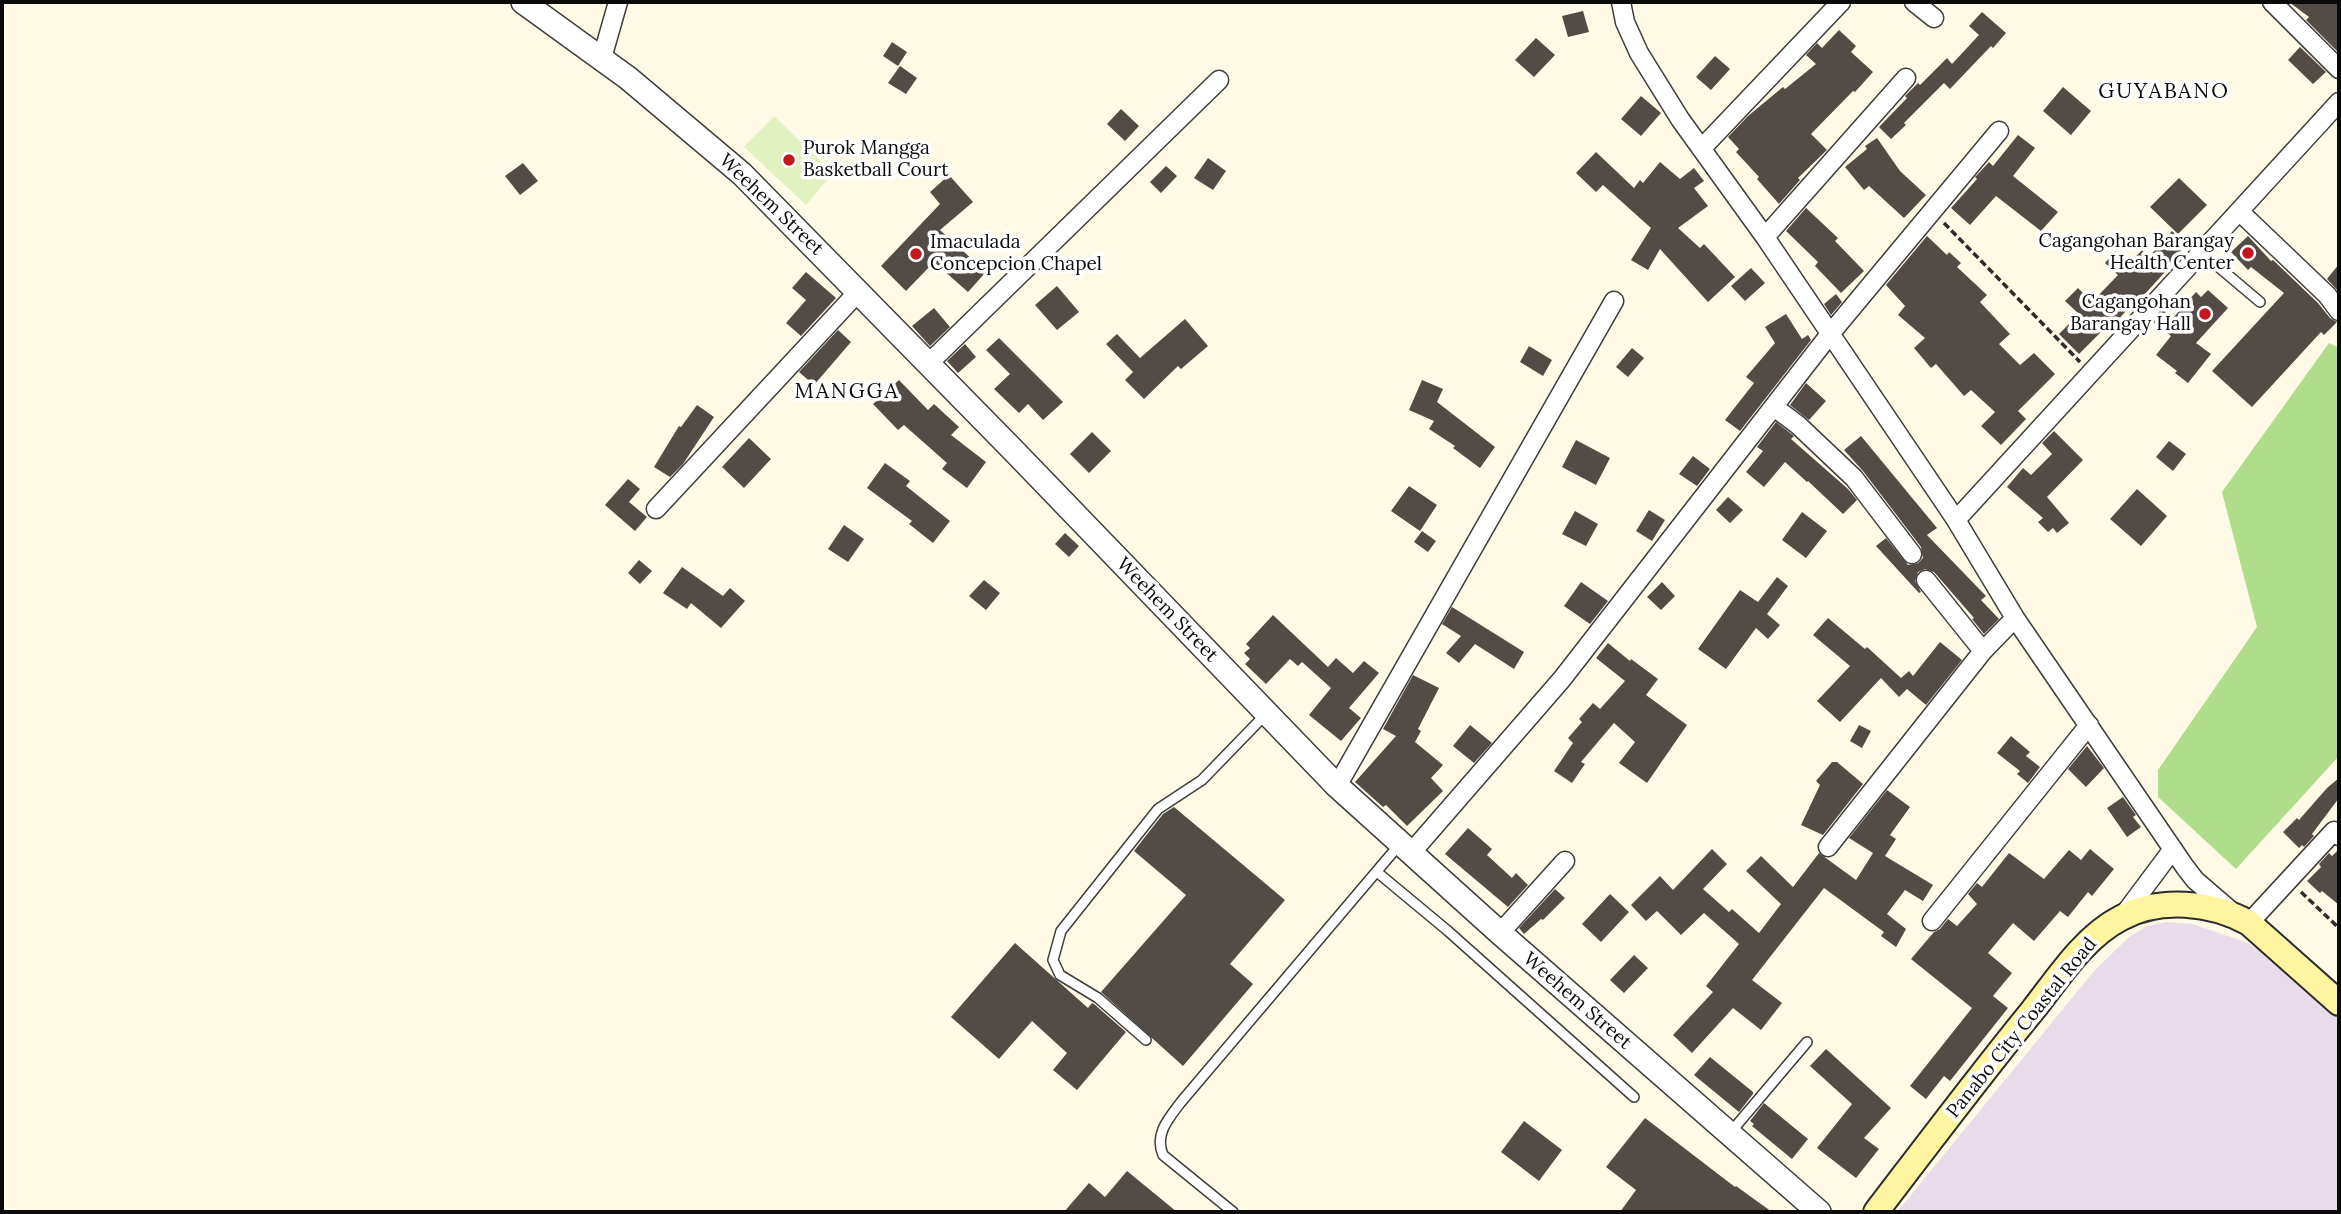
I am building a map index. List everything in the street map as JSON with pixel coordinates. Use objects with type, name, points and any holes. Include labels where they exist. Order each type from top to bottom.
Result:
[{"type":"main road","name":"Panabo City Coastal Road","points":[[1876,1212],[1976,1080],[2071,963],[2091,940],[2122,917],[2149,908],[2183,904],[2220,910],[2242,919],[2339,1003]]},
{"type":"street","name":"Weehem Street","points":[[523,2],[602,58],[742,174],[859,291],[1337,786],[1500,933],[1819,1212]]},
{"type":"street","points":[[602,58],[618,2]]},
{"type":"street","points":[[1621,2],[1625,22],[1644,64],[1679,119],[1765,237],[1956,520],[2015,618],[2195,880],[2242,919],[2289,881],[2338,830]]},
{"type":"street","points":[[1702,148],[1842,2]]},
{"type":"street","points":[[1914,2],[1934,18]]},
{"type":"street","points":[[2272,2],[2339,69]]},
{"type":"street","points":[[1765,237],[1906,78]]},
{"type":"street","points":[[929,363],[1219,80]]},
{"type":"street","points":[[1956,520],[2339,102]]},
{"type":"street","points":[[1406,849],[1562,679],[1830,334],[1999,131]]},
{"type":"street","points":[[2239,212],[2328,295],[2339,311]]},
{"type":"street","points":[[656,509],[859,291]]},
{"type":"street","points":[[1337,786],[1614,302]]},
{"type":"street","points":[[1774,407],[1798,425],[1853,478],[1912,554]]},
{"type":"street","points":[[1926,580],[1983,651]]},
{"type":"street","points":[[1828,847],[1983,651],[2015,618]]},
{"type":"street","points":[[1932,921],[2089,724]]},
{"type":"street","points":[[2122,917],[2173,849]]},
{"type":"street","points":[[1500,933],[1565,861]]},
{"type":"lane","points":[[2202,253],[2260,302]]},
{"type":"lane","points":[[1146,1040],[1098,998],[1060,975],[1053,960],[1061,931],[1158,809],[1202,780],[1266,714]]},
{"type":"lane","points":[[1233,1212],[1163,1155],[1161,1133],[1181,1102],[1377,872],[1406,849]]},
{"type":"lane","points":[[1377,872],[1448,931],[1634,1097]]},
{"type":"lane","points":[[1729,1135],[1807,1042]]},
{"type":"path","points":[[1933,211],[2092,374]]},
{"type":"path","points":[[2289,881],[2339,928]]},
{"type":"shaded area","points":[[2166,922],[2193,924],[2248,943],[2267,955],[2339,1019],[2339,1212],[1897,1212],[2094,971],[2129,937],[2147,926]]},
{"type":"green space","name":"Purok Mangga Basketball Court","points":[[774,116],[833,173],[806,205],[744,147]]},
{"type":"green space","points":[[2329,343],[2339,348],[2339,756],[2236,869],[2158,797],[2158,770],[2257,627],[2222,492]]},
{"type":"building","points":[[2289,2],[2339,2],[2339,53],[2306,20],[2309,17]]},
{"type":"building","points":[[1583,11],[1589,32],[1568,37],[1562,16]]},
{"type":"building","points":[[1982,12],[2006,33],[1950,89],[1944,83],[1891,139],[1879,127],[1918,83],[1920,85],[1947,58],[1952,64],[1979,35],[1969,26]]},
{"type":"building","points":[[1839,30],[1856,46],[1851,52],[1873,72],[1811,134],[1827,150],[1798,178],[1800,180],[1779,204],[1736,152],[1739,149],[1728,137],[1748,116],[1816,64],[1806,55],[1817,43],[1822,48]]},
{"type":"building","points":[[1536,38],[1555,55],[1534,77],[1515,60]]},
{"type":"building","points":[[892,42],[907,52],[898,66],[883,56]]},
{"type":"building","points":[[2300,47],[2326,72],[2313,84],[2288,60]]},
{"type":"building","points":[[1715,56],[1730,69],[1711,90],[1696,77]]},
{"type":"building","points":[[900,66],[917,78],[906,94],[888,83]]},
{"type":"building","points":[[2063,87],[2091,111],[2071,135],[2043,111]]},
{"type":"building","points":[[1641,96],[1661,113],[1641,136],[1621,119]]},
{"type":"building","points":[[1121,109],[1139,126],[1125,141],[1107,124]]},
{"type":"building","points":[[2018,135],[2035,148],[2013,176],[2058,212],[2041,231],[1996,196],[1970,225],[1951,208],[1977,179],[1975,177],[1989,162],[1993,166]]},
{"type":"building","points":[[1877,138],[1900,171],[1926,195],[1904,218],[1869,186],[1864,190],[1845,167],[1867,149],[1865,146]]},
{"type":"building","points":[[1596,152],[1634,188],[1640,180],[1643,183],[1660,162],[1680,179],[1694,168],[1704,181],[1694,188],[1708,206],[1678,228],[1700,248],[1704,244],[1735,277],[1708,302],[1660,249],[1648,270],[1631,260],[1651,228],[1603,185],[1596,192],[1576,173]]},
{"type":"building","points":[[1208,158],[1226,171],[1213,190],[1194,178]]},
{"type":"building","points":[[523,163],[538,181],[520,195],[505,176]]},
{"type":"building","points":[[1166,166],[1177,176],[1161,193],[1150,182]]},
{"type":"building","points":[[949,175],[973,202],[940,230],[986,272],[968,292],[934,262],[906,291],[881,266],[940,204],[930,192]]},
{"type":"building","points":[[2179,178],[2207,205],[2178,234],[2150,207]]},
{"type":"building","points":[[1806,208],[1838,238],[1835,241],[1864,271],[1841,293],[1815,266],[1818,262],[1786,231]]},
{"type":"building","points":[[2172,231],[2187,244],[2163,270],[2165,272],[2136,307],[2125,312],[2109,330],[2106,327],[2079,354],[2059,334],[2079,314],[2065,301],[2078,288],[2092,302],[2118,275],[2105,263],[2115,251],[2129,264],[2142,250],[2149,257]]},
{"type":"building","points":[[1927,236],[1947,255],[1949,252],[1961,263],[1957,267],[1987,295],[1980,302],[2010,334],[1999,344],[2020,365],[2034,353],[2055,374],[2018,411],[2026,419],[2001,445],[1981,426],[1995,412],[1971,390],[1964,396],[1936,364],[1931,368],[1914,348],[1925,338],[1898,315],[1905,306],[1886,285]]},
{"type":"building","points":[[2248,236],[2337,322],[2324,335],[2321,332],[2252,407],[2212,371],[2284,293],[2251,267],[2248,270],[2231,252]]},
{"type":"building","points":[[2339,264],[2339,292],[2327,279]]},
{"type":"building","points":[[1751,268],[1765,283],[1745,301],[1731,286]]},
{"type":"building","points":[[806,272],[836,298],[801,336],[786,323],[806,300],[792,288]]},
{"type":"building","points":[[1057,286],[1079,312],[1057,330],[1035,305]]},
{"type":"building","points":[[2208,290],[2228,308],[2196,343],[2211,354],[2188,383],[2156,355],[2171,336],[2153,322],[2163,310],[2173,318],[2196,292],[2201,297]]},
{"type":"building","points":[[1836,294],[1842,302],[1831,315],[1824,304]]},
{"type":"building","points":[[934,308],[950,327],[930,346],[912,326]]},
{"type":"building","points":[[1786,314],[1802,339],[1808,335],[1811,340],[1740,431],[1725,420],[1754,383],[1746,377],[1775,343],[1765,327]]},
{"type":"building","points":[[1185,319],[1208,346],[1181,369],[1178,366],[1144,399],[1125,380],[1133,372],[1106,344],[1117,334],[1140,358]]},
{"type":"building","points":[[838,330],[851,342],[814,385],[799,372]]},
{"type":"building","points":[[999,338],[1063,402],[1043,420],[1028,404],[1019,413],[994,389],[1010,374],[986,350]]},
{"type":"building","points":[[965,344],[976,357],[958,373],[947,361]]},
{"type":"building","points":[[1529,346],[1552,360],[1543,376],[1520,362]]},
{"type":"building","points":[[1632,348],[1644,358],[1628,377],[1616,367]]},
{"type":"building","points":[[899,380],[928,410],[934,404],[959,427],[951,435],[986,462],[967,488],[942,469],[947,463],[904,425],[898,430],[873,404]]},
{"type":"building","points":[[1422,380],[1443,389],[1437,402],[1495,447],[1480,468],[1453,448],[1455,446],[1429,429],[1434,421],[1409,410]]},
{"type":"building","points":[[1806,383],[1826,401],[1809,420],[1790,405]]},
{"type":"building","points":[[697,405],[714,417],[683,464],[670,477],[654,467],[679,426],[681,427]]},
{"type":"building","points":[[1776,422],[1794,436],[1791,439],[1857,500],[1843,514],[1785,462],[1764,487],[1746,472],[1763,451],[1757,447]]},
{"type":"building","points":[[2054,431],[2083,460],[2047,497],[2069,523],[2057,533],[2053,528],[2048,532],[2038,522],[2043,518],[2007,487],[2023,468],[2031,475],[2052,454],[2042,443]]},
{"type":"building","points":[[1092,432],[1111,451],[1089,473],[1070,454]]},
{"type":"building","points":[[1861,436],[1937,528],[1927,535],[1986,596],[1981,600],[1999,619],[1984,634],[1972,619],[1974,618],[1934,572],[1925,569],[1918,572],[1915,581],[1921,592],[1919,593],[1876,546],[1886,538],[1908,565],[1918,563],[1923,558],[1921,547],[1844,450]]},
{"type":"building","points":[[749,438],[771,459],[744,488],[722,467]]},
{"type":"building","points":[[1576,440],[1610,458],[1596,485],[1562,467]]},
{"type":"building","points":[[2169,441],[2186,454],[2173,471],[2156,457]]},
{"type":"building","points":[[1693,456],[1710,469],[1697,486],[1679,474]]},
{"type":"building","points":[[885,463],[910,481],[906,486],[950,521],[933,543],[909,524],[912,521],[867,488]]},
{"type":"building","points":[[628,479],[640,489],[629,502],[647,517],[635,531],[605,505]]},
{"type":"building","points":[[1409,486],[1437,505],[1420,531],[1391,511]]},
{"type":"building","points":[[2137,489],[2167,516],[2141,546],[2110,519]]},
{"type":"building","points":[[1728,497],[1743,510],[1730,523],[1716,510]]},
{"type":"building","points":[[1649,510],[1665,520],[1652,541],[1636,531]]},
{"type":"building","points":[[1575,511],[1598,524],[1586,546],[1562,534]]},
{"type":"building","points":[[1802,512],[1827,531],[1806,558],[1782,540]]},
{"type":"building","points":[[844,525],[864,539],[848,562],[828,549]]},
{"type":"building","points":[[1422,531],[1436,541],[1428,552],[1414,542]]},
{"type":"building","points":[[1065,533],[1079,546],[1069,557],[1055,544]]},
{"type":"building","points":[[639,560],[652,571],[640,584],[628,573]]},
{"type":"building","points":[[682,567],[723,596],[730,588],[745,601],[721,628],[691,603],[687,609],[663,593]]},
{"type":"building","points":[[1777,577],[1788,586],[1767,614],[1780,625],[1768,639],[1756,628],[1726,669],[1698,649],[1740,590],[1758,602]]},
{"type":"building","points":[[984,580],[1000,593],[986,610],[969,596]]},
{"type":"building","points":[[1581,582],[1608,601],[1590,624],[1564,606]]},
{"type":"building","points":[[1662,582],[1675,596],[1661,610],[1647,597]]},
{"type":"building","points":[[1452,607],[1524,652],[1514,669],[1475,644],[1459,663],[1446,653],[1461,636],[1442,624]]},
{"type":"building","points":[[1273,615],[1328,667],[1336,658],[1353,673],[1364,661],[1379,673],[1349,708],[1361,718],[1341,741],[1309,715],[1331,688],[1302,662],[1298,666],[1290,659],[1266,684],[1245,664],[1250,659],[1244,653],[1250,648],[1246,644]]},
{"type":"building","points":[[1828,618],[1865,649],[1867,647],[1901,678],[1909,671],[1913,676],[1940,642],[1962,660],[1926,705],[1907,689],[1899,697],[1881,678],[1840,722],[1817,701],[1850,666],[1813,635]]},
{"type":"building","points":[[1608,643],[1658,679],[1646,695],[1687,725],[1647,783],[1619,763],[1635,742],[1614,723],[1581,762],[1585,764],[1572,783],[1554,771],[1573,743],[1568,738],[1582,722],[1579,719],[1593,703],[1600,709],[1625,681],[1596,658]]},
{"type":"building","points":[[1413,675],[1439,688],[1418,729],[1421,731],[1415,742],[1443,765],[1431,778],[1443,791],[1407,826],[1386,805],[1383,807],[1355,782],[1396,736],[1383,729]]},
{"type":"building","points":[[1470,725],[1492,743],[1474,763],[1453,746]]},
{"type":"building","points":[[1859,725],[1871,731],[1862,748],[1850,741]]},
{"type":"building","points":[[2011,736],[2030,752],[2026,756],[2040,767],[2028,783],[2017,774],[2020,771],[1997,753]]},
{"type":"building","points":[[2087,746],[2104,768],[2086,787],[2068,769]]},
{"type":"building","points":[[1832,762],[1837,762],[1863,784],[1823,835],[1801,825],[1820,785],[1816,781]]},
{"type":"building","points":[[2339,778],[2339,798],[2312,834],[2314,836],[2304,847],[2302,845],[2299,848],[2283,832],[2297,818],[2299,820]]},
{"type":"building","points":[[1887,790],[1910,807],[1890,835],[1896,839],[1885,856],[1933,885],[1923,901],[1905,890],[1887,914],[1906,929],[1896,947],[1881,936],[1884,932],[1824,888],[1752,980],[1782,1003],[1761,1030],[1733,1008],[1692,1053],[1673,1035],[1713,992],[1706,986],[1739,944],[1704,913],[1681,935],[1657,911],[1646,921],[1631,905],[1660,876],[1673,890],[1712,849],[1727,864],[1703,889],[1729,912],[1732,909],[1759,933],[1781,904],[1746,871],[1761,856],[1793,887],[1819,853],[1856,880],[1873,853],[1849,838]]},
{"type":"building","points":[[2123,797],[2141,827],[2127,837],[2107,808]]},
{"type":"building","points":[[1174,807],[1285,900],[1230,964],[1253,984],[1183,1066],[1101,992],[1186,895],[1134,851],[1163,814]]},
{"type":"building","points":[[1468,828],[1492,849],[1487,855],[1512,878],[1516,873],[1528,885],[1508,907],[1445,854]]},
{"type":"building","points":[[2090,849],[2114,869],[2092,896],[2088,892],[2068,917],[2060,911],[2034,941],[2013,923],[1988,953],[2012,973],[1993,996],[2008,1008],[1950,1081],[1944,1076],[1926,1099],[1910,1086],[1972,1008],[1911,959],[1948,919],[1957,926],[1977,904],[1968,894],[1977,883],[1982,887],[2009,853],[2044,879],[2069,850],[2081,860]]},
{"type":"building","points":[[2339,849],[2339,905],[2307,881],[2321,867],[2319,864],[2329,853],[2332,856]]},
{"type":"building","points":[[1555,889],[1565,898],[1524,934],[1519,928]]},
{"type":"building","points":[[1610,894],[1629,912],[1601,942],[1582,924]]},
{"type":"building","points":[[1015,943],[1088,1008],[1094,1004],[1126,1032],[1077,1090],[1053,1070],[1067,1053],[1032,1021],[999,1059],[951,1017]]},
{"type":"building","points":[[1634,955],[1648,968],[1624,993],[1610,980]]},
{"type":"building","points":[[1826,1049],[1891,1108],[1864,1138],[1879,1149],[1856,1178],[1817,1148],[1852,1104],[1810,1066]]},
{"type":"building","points":[[1710,1057],[1753,1092],[1739,1112],[1694,1075]]},
{"type":"building","points":[[1764,1103],[1808,1139],[1792,1159],[1752,1126],[1754,1124],[1750,1121]]},
{"type":"building","points":[[1645,1118],[1772,1212],[1620,1212],[1636,1190],[1606,1167]]},
{"type":"building","points":[[1524,1121],[1562,1150],[1539,1181],[1501,1152]]},
{"type":"building","points":[[1127,1171],[1177,1212],[1064,1212],[1089,1183],[1105,1197]]},
{"type":"place","name":"Purok Mangga Basketball Court","points":[[789,160]]},
{"type":"place","name":"Cagangohan Barangay Health Center","points":[[2248,253]]},
{"type":"place","name":"Imaculada Concepcion Chapel","points":[[916,254]]},
{"type":"place","name":"Cagangohan Barangay Hall","points":[[2205,314]]},
{"type":"district","name":"GUYABANO","points":[[2164,92]]},
{"type":"district","name":"MANGGA","points":[[847,392]]}]
